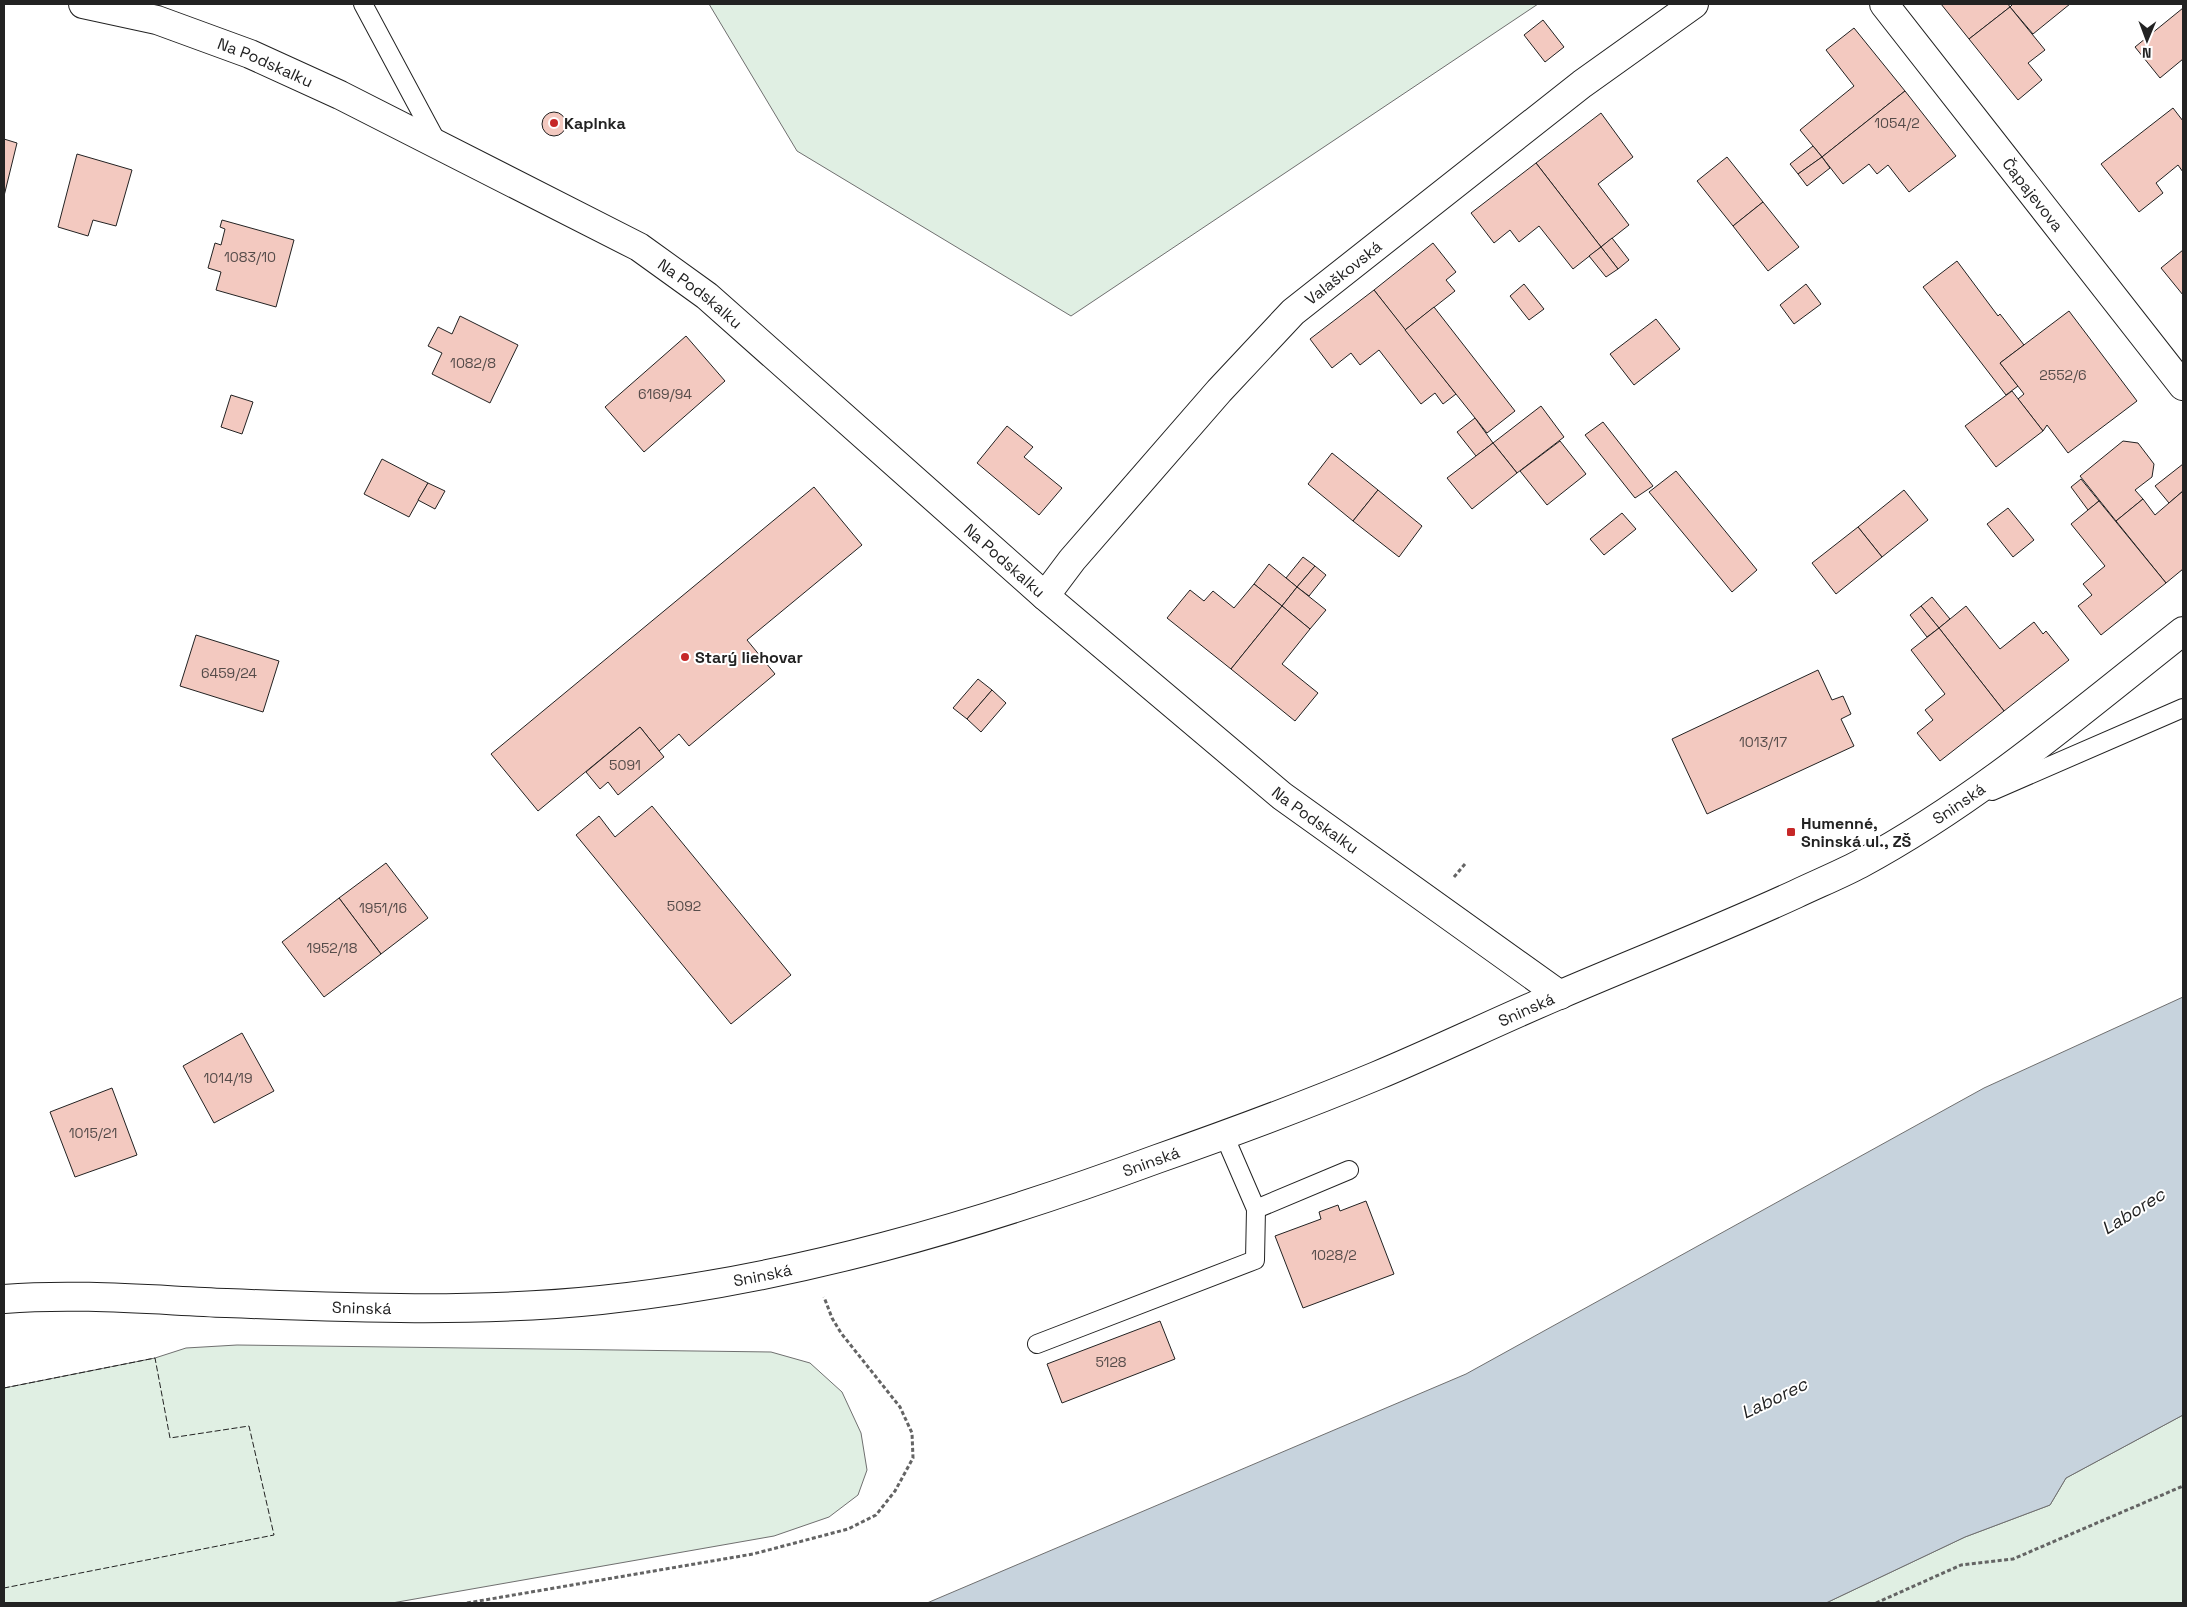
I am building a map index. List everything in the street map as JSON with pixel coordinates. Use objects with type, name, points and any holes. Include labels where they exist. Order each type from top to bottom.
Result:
[{"type":"street","name":"Na Podskalku","points":[[83,4],[157,20],[250,54],[340,95],[639,247],[707,296],[1045,596],[1282,796],[1560,995]]},
{"type":"street","name":"Valaškovská","points":[[1045,596],[1072,560],[1213,398],[1293,312],[1582,84],[1694,4]]},
{"type":"street","name":"Čapajevova","points":[[1884,4],[2183,386]]},
{"type":"street","name":"Sninská","points":[[4,1299],[98,1297],[423,1309],[524,1307],[664,1293],[816,1262],[945,1230],[1074,1190],[1224,1135],[1376,1076],[1756,912],[1858,865],[1957,806],[2039,745],[2183,632]]},
{"type":"lane","points":[[363,4],[439,147]]},
{"type":"lane","points":[[1957,806],[2183,708]]},
{"type":"lane","points":[[1037,1344],[1255,1260],[1256,1209],[1224,1135]]},
{"type":"lane","points":[[1256,1209],[1348,1170]]},
{"type":"path","points":[[467,1603],[754,1554],[848,1529],[876,1515],[895,1491],[913,1458],[912,1432],[900,1407],[841,1333],[832,1318],[824,1296],[816,1262]]},
{"type":"path","points":[[1876,1603],[1961,1565],[2013,1559],[2183,1486]]},
{"type":"green space","points":[[709,4],[1538,4],[1071,316],[797,151]]},
{"type":"green space","points":[[237,1345],[771,1352],[810,1363],[842,1392],[861,1433],[867,1470],[858,1495],[829,1517],[774,1536],[392,1603],[4,1603],[4,1388],[155,1358],[186,1348]]},
{"type":"green space","points":[[2183,1415],[2183,1603],[1826,1603],[1965,1537],[2050,1505],[2066,1478]]},
{"type":"water","name":"Laborec","points":[[2183,997],[2183,1415],[2066,1478],[2050,1505],[1965,1537],[1826,1603],[927,1603],[1466,1374],[1984,1088]]},
{"type":"building","points":[[1941,4],[2008,4],[2010,7],[1969,39]]},
{"type":"building","points":[[2013,4],[2070,4],[2033,34],[2010,7]]},
{"type":"building","points":[[2010,7],[2045,50],[2028,63],[2042,80],[2018,100],[1969,39]]},
{"type":"building","points":[[2183,8],[2183,59],[2160,78],[2135,47]]},
{"type":"building","points":[[1543,20],[1564,47],[1545,62],[1524,35]]},
{"type":"building","points":[[1854,28],[1905,91],[1822,157],[1800,130],[1854,86],[1826,50]]},
{"type":"building","points":[[1905,91],[1956,156],[1909,192],[1888,165],[1877,174],[1869,164],[1843,184],[1822,157]]},
{"type":"building","points":[[2173,108],[2183,121],[2183,172],[2178,165],[2156,183],[2163,193],[2139,212],[2101,164]]},
{"type":"building","name":"Kaplnka","points":[[554,112],[559,113],[565,119],[565,129],[559,135],[554,136],[549,135],[543,129],[542,124],[543,119],[549,113]]},
{"type":"building","points":[[1601,113],[1633,157],[1598,184],[1629,225],[1601,247],[1536,163]]},
{"type":"building","points":[[4,139],[17,143],[4,196]]},
{"type":"building","points":[[1813,146],[1822,157],[1798,174],[1790,164]]},
{"type":"building","points":[[77,154],[132,170],[116,226],[93,220],[88,236],[58,227]]},
{"type":"building","points":[[1727,157],[1763,202],[1733,226],[1697,181]]},
{"type":"building","points":[[1822,157],[1830,168],[1807,186],[1798,174]]},
{"type":"building","points":[[1536,163],[1601,247],[1573,269],[1539,226],[1519,242],[1510,230],[1494,243],[1471,213]]},
{"type":"building","points":[[1763,202],[1799,247],[1768,271],[1733,226]]},
{"type":"building","points":[[222,220],[294,240],[276,307],[216,290],[221,272],[208,268],[215,243],[221,245],[225,229],[220,227]]},
{"type":"building","points":[[1612,238],[1629,260],[1618,269],[1601,247]]},
{"type":"building","points":[[1433,243],[1456,272],[1446,280],[1455,291],[1405,330],[1374,290]]},
{"type":"building","points":[[1601,247],[1618,269],[1606,277],[1589,256]]},
{"type":"building","points":[[2183,250],[2183,295],[2161,268]]},
{"type":"building","points":[[1957,261],[1998,316],[2000,314],[2024,345],[2000,363],[2018,386],[2006,395],[1923,287]]},
{"type":"building","points":[[1524,284],[1544,309],[1529,320],[1510,296]]},
{"type":"building","points":[[1806,284],[1821,304],[1794,324],[1780,305]]},
{"type":"building","points":[[1374,290],[1456,394],[1443,404],[1435,393],[1421,404],[1379,350],[1360,365],[1351,353],[1332,368],[1310,339]]},
{"type":"building","points":[[1434,307],[1515,411],[1487,433],[1405,330]]},
{"type":"building","points":[[2069,311],[2137,401],[2068,453],[2047,425],[2043,431],[2018,399],[2024,394],[2000,363]]},
{"type":"building","points":[[460,316],[518,345],[490,403],[432,374],[442,353],[428,346],[438,327],[452,334]]},
{"type":"building","points":[[1656,319],[1680,349],[1634,385],[1610,354]]},
{"type":"building","points":[[686,336],[725,381],[644,452],[605,407]]},
{"type":"building","points":[[2012,391],[2043,431],[1996,467],[1965,426]]},
{"type":"building","points":[[231,395],[253,402],[242,434],[221,427]]},
{"type":"building","points":[[1541,406],[1564,437],[1517,473],[1493,443]]},
{"type":"building","points":[[1475,418],[1493,443],[1476,456],[1457,432]]},
{"type":"building","points":[[1603,422],[1653,486],[1635,498],[1585,435]]},
{"type":"building","points":[[1007,426],[1033,447],[1024,457],[1062,488],[1039,515],[977,463]]},
{"type":"building","points":[[1560,441],[1586,474],[1547,505],[1520,471]]},
{"type":"building","points":[[2123,441],[2138,443],[2154,464],[2152,477],[2135,490],[2143,499],[2116,521],[2080,476]]},
{"type":"building","points":[[1493,443],[1517,473],[1472,509],[1447,478]]},
{"type":"building","points":[[1332,453],[1378,490],[1353,521],[1308,484]]},
{"type":"building","points":[[382,459],[428,483],[409,517],[364,494]]},
{"type":"building","points":[[2183,464],[2183,491],[2169,503],[2155,486]]},
{"type":"building","points":[[1676,471],[1757,570],[1732,592],[1649,492]]},
{"type":"building","points":[[2081,479],[2099,501],[2088,510],[2071,487]]},
{"type":"building","points":[[428,483],[445,491],[435,509],[418,500]]},
{"type":"building","name":"Starý liehovar","points":[[814,487],[862,545],[747,640],[775,674],[689,746],[679,734],[659,751],[640,727],[538,811],[491,754]]},
{"type":"building","points":[[1378,490],[1422,526],[1399,557],[1353,521]]},
{"type":"building","points":[[1904,490],[1928,520],[1882,557],[1858,527]]},
{"type":"building","points":[[2183,491],[2183,569],[2166,583],[2116,521],[2143,499],[2155,515]]},
{"type":"building","points":[[2099,501],[2166,583],[2101,635],[2078,606],[2092,595],[2083,584],[2105,566],[2071,524]]},
{"type":"building","points":[[2008,508],[2034,540],[2013,557],[1987,524]]},
{"type":"building","points":[[1622,513],[1636,529],[1604,555],[1590,539]]},
{"type":"building","points":[[1858,527],[1882,557],[1836,594],[1812,563]]},
{"type":"building","points":[[1303,557],[1315,566],[1297,587],[1286,578]]},
{"type":"building","points":[[1269,564],[1297,587],[1282,606],[1254,584]]},
{"type":"building","points":[[1315,566],[1326,575],[1309,596],[1297,587]]},
{"type":"building","points":[[1254,584],[1282,606],[1231,669],[1167,618],[1190,590],[1204,601],[1213,591],[1234,608]]},
{"type":"building","points":[[1297,587],[1326,610],[1310,629],[1282,606]]},
{"type":"building","points":[[1932,597],[1950,619],[1939,628],[1921,606]]},
{"type":"building","points":[[1282,606],[1310,629],[1282,664],[1318,693],[1295,721],[1231,669]]},
{"type":"building","points":[[1921,606],[1939,628],[1927,637],[1910,615]]},
{"type":"building","points":[[1966,606],[2000,649],[2034,622],[2043,634],[2046,631],[2069,660],[2004,711],[1939,628]]},
{"type":"building","points":[[1939,628],[2004,711],[1940,761],[1917,733],[1933,720],[1925,710],[1945,694],[1911,650]]},
{"type":"building","points":[[196,635],[279,661],[263,712],[180,686]]},
{"type":"building","points":[[1818,670],[1832,700],[1843,696],[1851,714],[1841,719],[1854,746],[1707,814],[1672,739]]},
{"type":"building","points":[[978,679],[992,690],[967,719],[953,708]]},
{"type":"building","points":[[992,690],[1006,703],[981,732],[967,719]]},
{"type":"building","points":[[640,727],[664,757],[618,795],[608,782],[600,789],[586,772]]},
{"type":"building","points":[[652,806],[791,975],[731,1024],[576,835],[599,816],[615,837]]},
{"type":"building","points":[[386,863],[428,918],[381,954],[339,898]]},
{"type":"building","points":[[339,898],[381,954],[324,997],[282,942]]},
{"type":"building","points":[[242,1033],[274,1091],[214,1123],[183,1066]]},
{"type":"building","points":[[112,1088],[137,1155],[75,1177],[50,1112]]},
{"type":"building","points":[[1366,1201],[1394,1274],[1303,1308],[1275,1236],[1321,1219],[1319,1212],[1338,1205],[1340,1211]]},
{"type":"building","points":[[1160,1321],[1175,1359],[1062,1403],[1047,1364]]},
{"type":"fence","points":[[4,1388],[155,1358],[170,1438],[249,1426],[274,1535],[4,1588]]},
{"type":"place","name":"Kaplnka","points":[[554,123]]},
{"type":"place","name":"Starý liehovar","points":[[685,657]]},
{"type":"place","name":"Humenné, Sninská ul., ZŠ","points":[[1791,832]]}]
